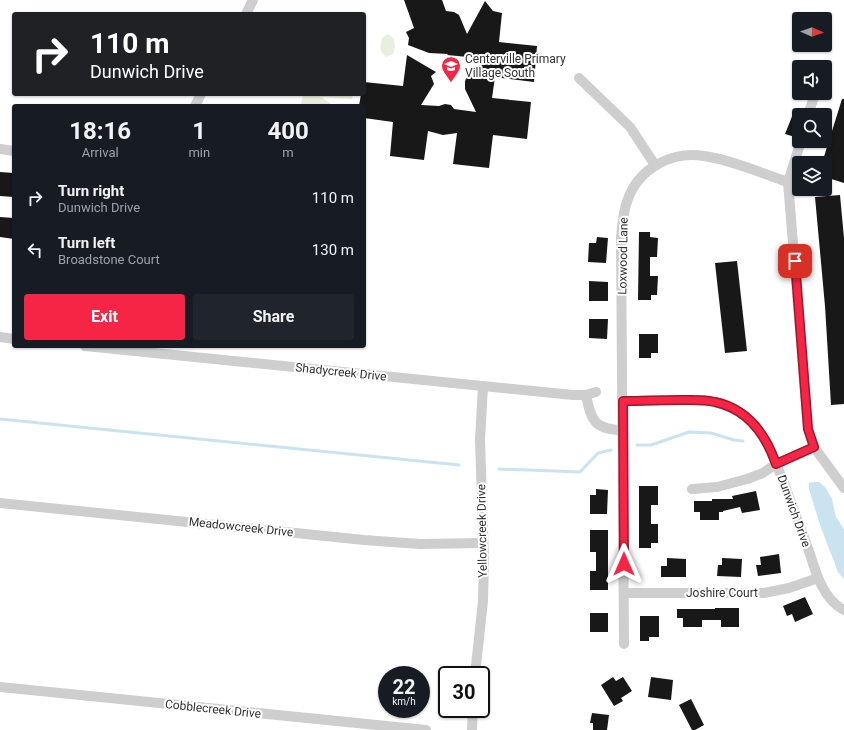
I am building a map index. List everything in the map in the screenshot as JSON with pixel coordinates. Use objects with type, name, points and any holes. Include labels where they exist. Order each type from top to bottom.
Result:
[{"type":"street","points":[[247,12],[253,0]]},
{"type":"street","points":[[579,78],[630,126],[655,165]]},
{"type":"street","points":[[799,148],[788,182],[808,429],[814,447],[844,488]]},
{"type":"street","points":[[0,149],[12,151]]},
{"type":"street","name":"Loxwood Lane","points":[[624,644],[622,222],[628,197],[644,174],[655,165],[681,156],[705,156],[788,182]]},
{"type":"street","points":[[0,337],[12,339]]},
{"type":"street","name":"Shadycreek Drive","points":[[105,348],[573,395],[591,393],[588,406],[594,420],[598,425],[610,430],[623,430]]},
{"type":"street","name":"Yellowcreek Drive","points":[[476,666],[483,601],[480,440],[483,386]]},
{"type":"street","name":"Dunwich Drive","points":[[623,401],[703,400],[726,405],[737,410],[749,419],[758,428],[765,439],[776,464],[801,528],[818,578],[824,590],[831,599],[844,610]]},
{"type":"street","points":[[692,489],[733,484],[763,473],[776,464],[814,447]]},
{"type":"street","name":"Meadowcreek Drive","points":[[0,503],[364,540],[420,544],[483,543]]},
{"type":"street","name":"Joshire Court","points":[[624,593],[764,593],[782,590],[818,578]]},
{"type":"street","name":"Cobblecreek Drive","points":[[0,687],[426,730]]},
{"type":"street","points":[[472,730],[473,718]]},
{"type":"green space","points":[[388,34],[394,39],[395,47],[393,54],[386,57],[381,51],[381,46],[382,38]]},
{"type":"green space","points":[[303,96],[353,96],[352,99],[322,97],[331,104],[301,104]]},
{"type":"water","points":[[819,482],[825,487],[832,499],[836,517],[844,529],[844,579],[838,572],[820,525],[809,489],[809,483]]},
{"type":"building","points":[[404,0],[442,0],[446,11],[454,12],[459,15],[467,34],[485,1],[493,11],[502,13],[499,42],[537,46],[534,82],[495,77],[492,98],[531,102],[527,139],[493,135],[489,168],[453,164],[457,133],[443,135],[428,131],[424,160],[390,156],[393,122],[366,118],[366,104],[359,104],[361,96],[366,96],[366,82],[403,86],[407,55],[436,72],[431,76],[434,84],[421,105],[439,106],[445,104],[451,105],[454,109],[476,112],[465,89],[465,81],[469,73],[480,77],[481,64],[478,58],[429,53],[408,45],[409,38],[406,32],[414,28]]},
{"type":"building","points":[[842,99],[844,99],[844,183],[832,179],[832,156],[824,156],[827,148],[832,148],[832,131]]},
{"type":"building","points":[[792,116],[792,136],[785,134]]},
{"type":"building","points":[[0,172],[12,173],[12,197],[0,196]]},
{"type":"building","points":[[840,195],[844,238],[844,404],[831,405],[825,306],[815,197]]},
{"type":"building","points":[[0,217],[12,218],[12,239],[0,237]]},
{"type":"building","points":[[639,232],[650,232],[650,237],[658,238],[657,257],[650,257],[650,276],[658,276],[657,295],[651,295],[651,300],[638,300]]},
{"type":"building","points":[[597,237],[608,238],[606,263],[588,262],[589,243],[596,243]]},
{"type":"building","points":[[737,261],[747,351],[725,353],[715,263]]},
{"type":"building","points":[[589,281],[608,282],[608,301],[589,301]]},
{"type":"building","points":[[589,319],[608,319],[607,339],[589,338]]},
{"type":"building","points":[[639,334],[658,334],[658,353],[651,353],[651,358],[639,358]]},
{"type":"building","points":[[639,486],[658,486],[658,505],[651,505],[651,524],[658,524],[658,543],[651,543],[651,548],[639,548]]},
{"type":"building","points":[[596,489],[608,490],[607,514],[590,514],[590,495],[596,495]]},
{"type":"building","points":[[756,491],[760,510],[742,513],[740,507],[723,511],[719,512],[719,520],[700,520],[700,512],[694,512],[694,501],[733,499],[732,496]]},
{"type":"building","points":[[590,530],[608,530],[608,590],[590,590],[590,571],[596,571],[596,552],[590,552]]},
{"type":"building","points":[[779,554],[781,573],[758,576],[756,565],[761,565],[760,557]]},
{"type":"building","points":[[667,558],[686,559],[686,577],[661,577],[661,566],[667,566]]},
{"type":"building","points":[[722,558],[742,559],[741,577],[717,576],[718,565],[722,565]]},
{"type":"building","points":[[805,597],[813,614],[795,622],[792,614],[787,616],[783,606]]},
{"type":"building","points":[[739,608],[739,627],[721,627],[721,620],[702,620],[702,627],[683,627],[683,618],[677,618],[677,609]]},
{"type":"building","points":[[590,613],[608,613],[608,632],[590,632]]},
{"type":"building","points":[[640,616],[659,616],[659,637],[649,637],[649,641],[640,641]]},
{"type":"building","points":[[613,677],[616,681],[623,677],[632,691],[621,698],[623,701],[614,706],[601,685]]},
{"type":"building","points":[[651,677],[673,680],[671,700],[648,697]]},
{"type":"building","points":[[691,699],[704,725],[695,730],[692,730],[679,705]]},
{"type":"building","points":[[592,713],[609,715],[607,730],[593,730],[593,723],[590,723]]},
{"type":"waterway","points":[[0,419],[459,465]]},
{"type":"waterway","points":[[637,445],[651,445],[689,432],[711,433],[734,440],[743,441]]},
{"type":"waterway","points":[[499,469],[580,472],[598,453],[611,450]]},
{"type":"place","name":"Centerville Primary Village South","points":[[451,83]]},
{"type":"route","points":[[624,564],[623,401],[703,400],[726,405],[737,410],[758,428],[765,439],[776,464],[814,447],[808,429],[795,261]]}]
